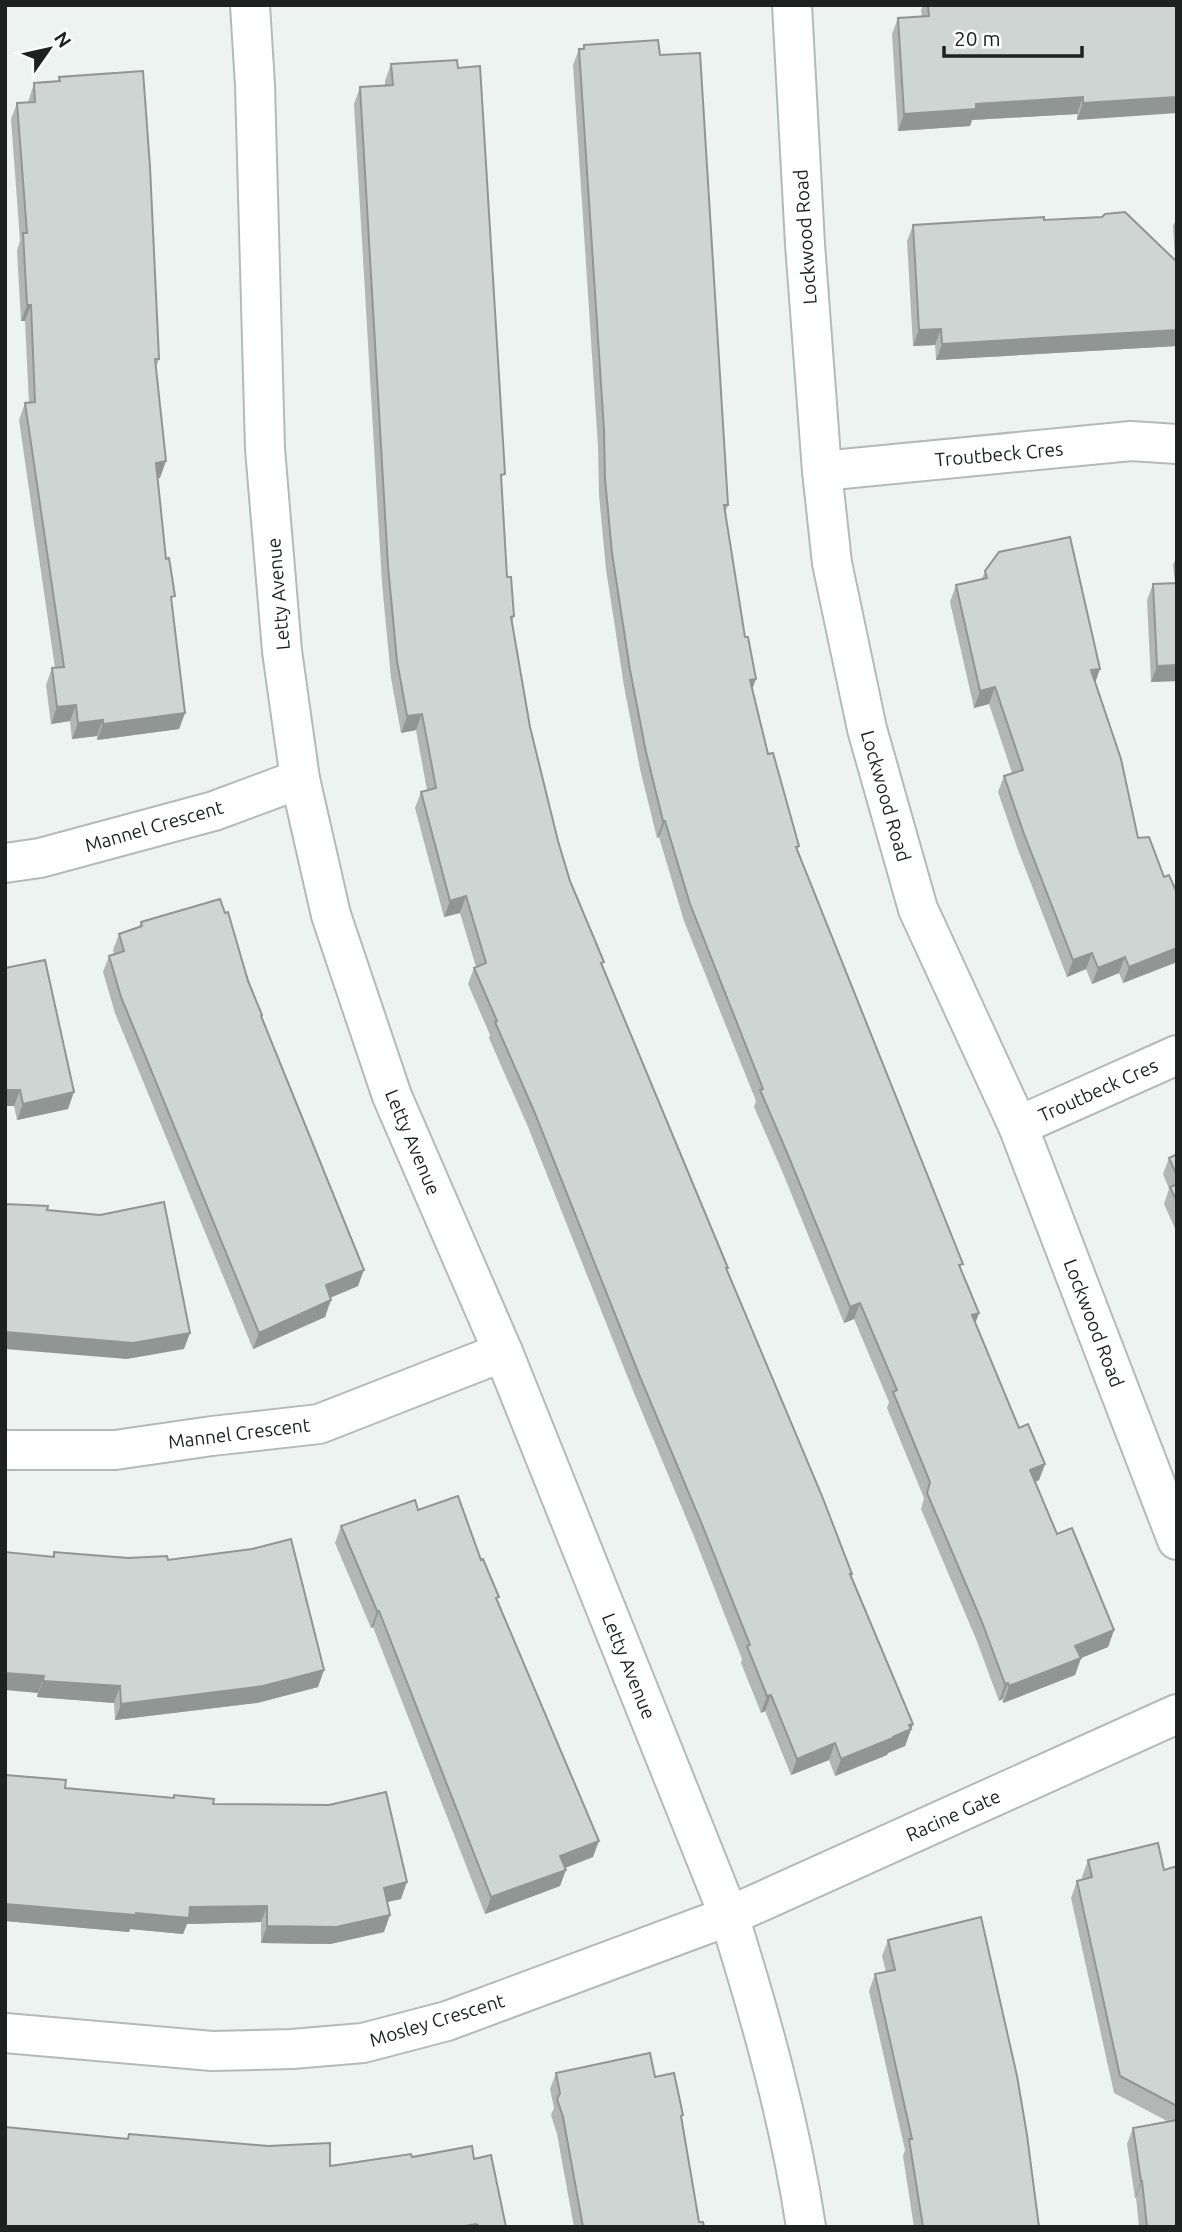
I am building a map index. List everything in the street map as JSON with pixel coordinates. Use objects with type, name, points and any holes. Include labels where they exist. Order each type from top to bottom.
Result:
[{"type":"street","name":"Letty Avenue","points":[[250,5],[255,85],[265,449],[282,651],[300,779],[331,915],[392,1096],[503,1352],[729,1916],[780,2091],[806,2227]]},
{"type":"street","name":"Lockwood Road","points":[[792,5],[805,244],[822,471],[832,563],[867,729],[918,909],[1018,1126],[1177,1540]]},
{"type":"street","name":"Troutbeck Cres","points":[[822,471],[1131,442],[1177,444]]},
{"type":"street","name":"Mannel Crescent","points":[[5,863],[40,858],[214,811],[300,779]]},
{"type":"street","name":"Troutbeck Cres","points":[[1018,1126],[1177,1055]]},
{"type":"street","name":"Mannel Crescent","points":[[5,1450],[115,1450],[319,1424],[503,1352]]},
{"type":"street","name":"Racine Gate","points":[[729,1916],[1177,1714]]},
{"type":"street","name":"Mosley Crescent","points":[[5,2033],[212,2051],[292,2049],[363,2043],[447,2021],[729,1916]]},
{"type":"building","points":[[928,5],[1177,5],[1177,97],[1083,103],[1083,97],[976,104],[976,109],[904,114],[898,18],[929,16]]},
{"type":"building","points":[[658,40],[660,55],[700,53],[728,505],[724,505],[745,637],[748,637],[756,679],[750,680],[768,754],[773,753],[799,846],[796,847],[963,1264],[959,1265],[979,1313],[972,1315],[1019,1428],[1028,1424],[1045,1464],[1030,1470],[1057,1534],[1072,1528],[1114,1630],[1075,1646],[1081,1658],[1009,1686],[1008,1683],[1005,1684],[982,1622],[927,1493],[930,1482],[893,1392],[897,1390],[860,1303],[850,1307],[760,1090],[763,1089],[690,904],[663,821],[646,752],[612,553],[605,479],[579,49],[584,49],[584,45]]},
{"type":"building","points":[[457,60],[458,68],[480,66],[505,474],[501,475],[507,577],[511,577],[514,616],[511,617],[530,727],[558,841],[570,881],[604,962],[601,963],[822,1496],[850,1574],[913,1724],[909,1725],[911,1729],[893,1738],[841,1759],[835,1743],[797,1759],[771,1695],[767,1696],[747,1646],[750,1645],[701,1522],[474,968],[486,963],[466,896],[450,901],[421,792],[436,788],[422,714],[407,716],[397,661],[388,566],[360,87],[393,85],[391,64]]},
{"type":"building","points":[[143,71],[159,359],[155,359],[166,461],[156,463],[166,559],[169,558],[175,596],[171,597],[185,713],[103,724],[103,720],[78,723],[76,705],[57,707],[52,668],[64,667],[25,403],[35,402],[31,305],[27,305],[23,233],[27,233],[17,103],[35,102],[34,83],[60,81],[59,77]]},
{"type":"building","points":[[1125,212],[1177,262],[1177,330],[942,344],[941,329],[919,330],[913,225],[1044,217],[1044,220],[1102,217],[1105,214]]},
{"type":"building","points":[[1070,537],[1100,669],[1091,670],[1121,759],[1138,838],[1149,837],[1164,877],[1169,875],[1177,893],[1177,948],[1129,967],[1125,957],[1098,968],[1092,953],[1073,960],[1004,776],[1023,770],[995,687],[980,691],[956,585],[987,578],[985,571],[999,552]]},
{"type":"building","points":[[1177,583],[1177,665],[1157,666],[1153,584]]},
{"type":"building","points":[[220,899],[225,913],[228,912],[261,1016],[364,1270],[326,1285],[331,1300],[259,1333],[121,997],[109,956],[124,951],[119,934],[142,926],[141,922]]},
{"type":"building","points":[[45,960],[74,1092],[23,1104],[20,1090],[5,1090],[5,968]]},
{"type":"building","points":[[1177,1154],[1177,1176],[1169,1158]]},
{"type":"building","points":[[1177,1184],[1177,1202],[1170,1187]]},
{"type":"building","points":[[164,1202],[190,1333],[133,1343],[5,1332],[5,1204],[48,1206],[47,1210],[100,1215]]},
{"type":"building","points":[[458,1496],[481,1560],[483,1559],[499,1597],[496,1598],[599,1841],[560,1856],[566,1870],[491,1897],[379,1611],[341,1526],[415,1500],[418,1510]]},
{"type":"building","points":[[291,1539],[324,1670],[263,1686],[121,1704],[120,1686],[43,1681],[44,1676],[5,1673],[5,1552],[54,1557],[54,1552],[128,1558],[167,1556],[168,1560],[252,1549]]},
{"type":"building","points":[[5,1775],[66,1780],[65,1788],[214,1799],[213,1804],[329,1805],[386,1792],[407,1882],[384,1888],[390,1915],[336,1927],[267,1926],[267,1906],[190,1907],[189,1918],[5,1904]]},
{"type":"building","points":[[1158,1843],[1164,1870],[1177,1866],[1177,2106],[1120,2076],[1077,1881],[1092,1877],[1088,1860]]},
{"type":"building","points":[[981,1917],[1017,2076],[1039,2227],[923,2227],[909,2139],[912,2139],[875,1974],[895,1970],[888,1940]]},
{"type":"building","points":[[650,2053],[655,2077],[674,2073],[699,2222],[703,2222],[704,2227],[583,2227],[563,2117],[557,2099],[560,2093],[556,2073]]},
{"type":"building","points":[[1177,2120],[1177,2227],[1147,2227],[1133,2128]]},
{"type":"building","points":[[5,2127],[128,2139],[129,2134],[268,2146],[330,2143],[330,2166],[411,2154],[412,2157],[472,2146],[474,2159],[491,2155],[506,2227],[481,2227],[476,2224],[459,2227],[5,2227]]}]
